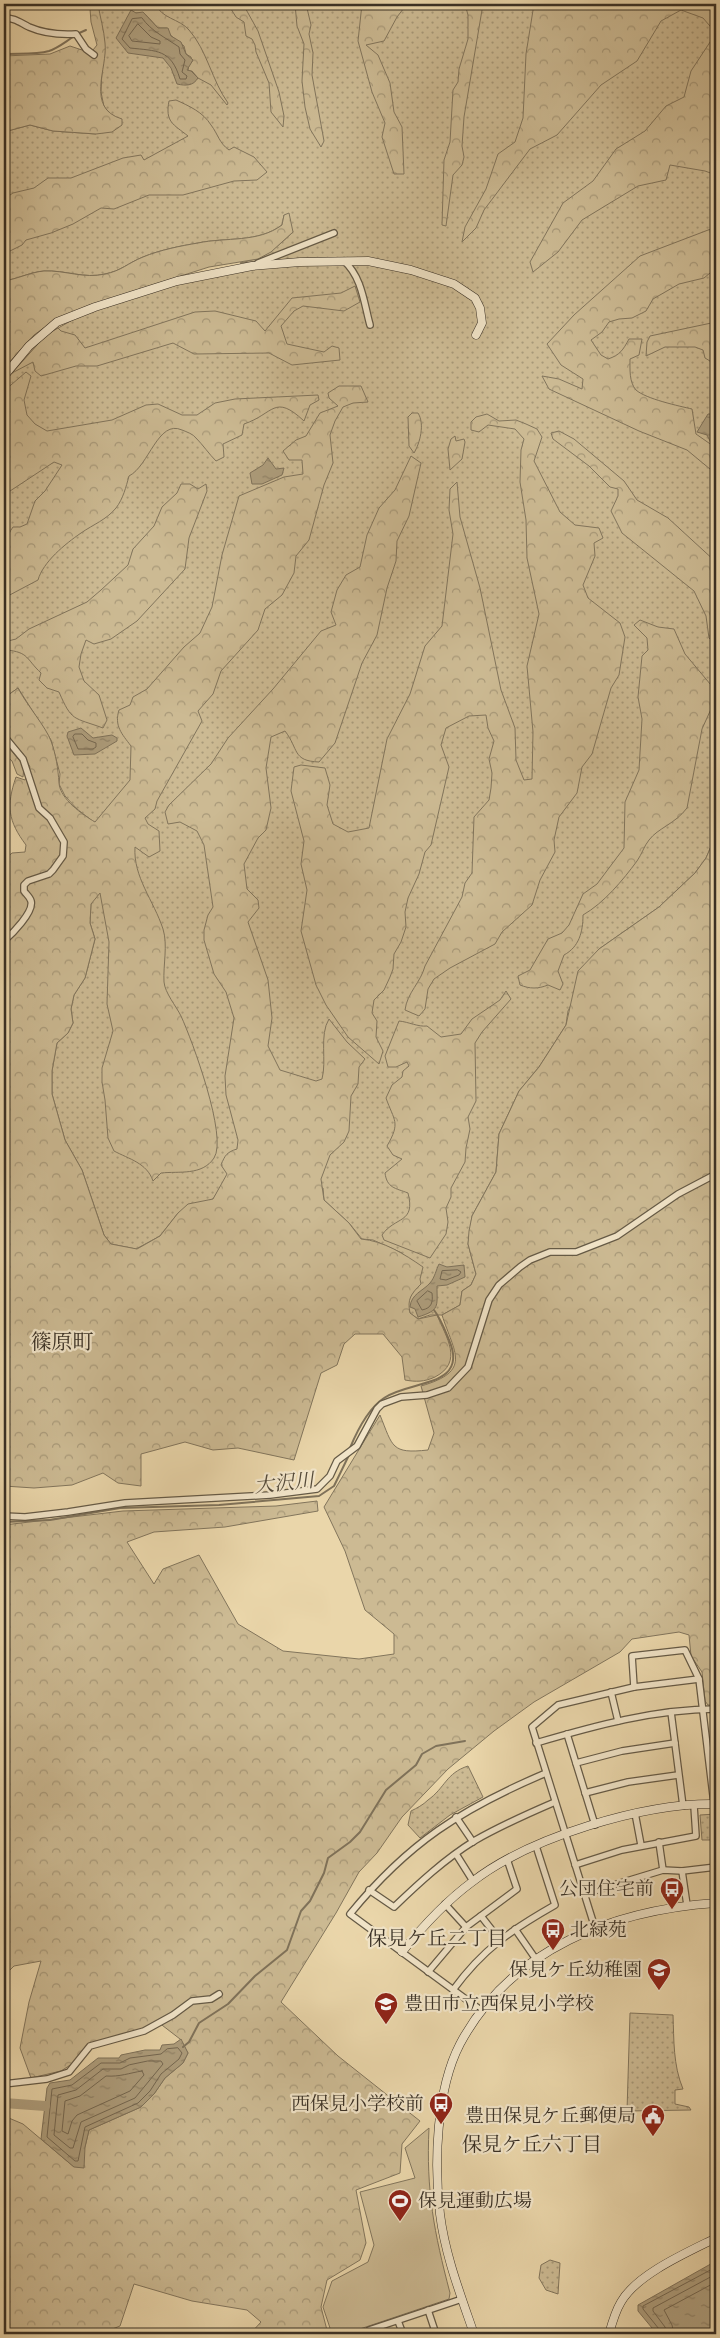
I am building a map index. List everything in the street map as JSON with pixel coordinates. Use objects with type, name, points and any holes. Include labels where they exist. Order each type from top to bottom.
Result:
[{"type":"street","points":[[4,18],[18,20],[28,26],[51,34],[77,35],[86,49],[94,55]]},
{"type":"street","points":[[252,266],[334,233]]},
{"type":"street","points":[[344,261],[351,267],[359,283],[370,325]]},
{"type":"street","points":[[4,376],[29,346],[57,322],[95,307],[177,281],[252,266],[344,261],[385,263],[454,284],[469,292],[480,308],[482,323],[476,335]]},
{"type":"street","points":[[4,736],[24,759],[39,808],[50,818],[64,842],[64,849],[63,856],[49,874],[24,884],[24,891],[30,900],[31,906],[23,921],[4,941]]},
{"type":"street","points":[[4,1516],[25,1517],[126,1503],[312,1491],[326,1482],[337,1461],[350,1451],[382,1404],[401,1396],[427,1395],[448,1388],[461,1376],[468,1368],[489,1300],[499,1285],[520,1266],[550,1252],[576,1252],[617,1236],[678,1194],[716,1174]]},
{"type":"street","points":[[402,1952],[445,1904],[473,1881],[507,1859],[565,1834],[635,1813],[682,1806],[715,1804],[698,1679],[685,1650],[632,1656],[634,1687]]},
{"type":"street","points":[[595,1928],[532,1727],[558,1706],[634,1687],[698,1679]]},
{"type":"street","points":[[611,1692],[618,1721]]},
{"type":"street","points":[[536,1743],[618,1721],[671,1712],[716,1709]]},
{"type":"street","points":[[671,1712],[682,1806]]},
{"type":"street","points":[[567,1734],[595,1825]]},
{"type":"street","points":[[576,1763],[622,1751],[675,1743]]},
{"type":"street","points":[[482,2011],[350,1914],[387,1871],[422,1840],[456,1817],[510,1788],[546,1773]]},
{"type":"street","points":[[586,1793],[628,1782],[678,1775]]},
{"type":"street","points":[[370,1890],[394,1908],[421,1881],[473,1842],[504,1825],[555,1802]]},
{"type":"street","points":[[575,1865],[641,1845],[696,1836],[694,1806]]},
{"type":"street","points":[[635,1813],[641,1845]]},
{"type":"street","points":[[456,1817],[473,1842]]},
{"type":"street","points":[[658,1842],[663,1870]]},
{"type":"street","points":[[452,1990],[474,1962],[499,1939],[555,1905],[536,1846]]},
{"type":"street","points":[[456,1854],[473,1881]]},
{"type":"street","points":[[428,1972],[466,1927],[518,1889],[507,1859]]},
{"type":"street","points":[[584,1894],[663,1870],[682,1871],[716,1867]]},
{"type":"street","points":[[682,1871],[687,1905]]},
{"type":"street","points":[[474,2334],[448,2251],[440,2216],[437,2172],[439,2135],[449,2072],[460,2044],[482,2011],[517,1972],[535,1958],[557,1945],[595,1928],[635,1915],[687,1905],[716,1903]]},
{"type":"street","points":[[445,1904],[466,1927]]},
{"type":"street","points":[[481,1916],[499,1939]]},
{"type":"street","points":[[515,1928],[535,1958]]},
{"type":"street","points":[[4,2084],[46,2079],[68,2072],[90,2046],[144,2031],[173,2015],[192,2001],[211,1999],[219,1994]]},
{"type":"street","points":[[609,2334],[621,2300],[634,2287],[688,2252],[716,2238]]},
{"type":"street","points":[[370,2334],[370,2330],[462,2299]]},
{"type":"street","points":[[428,2310],[436,2334]]},
{"type":"street","points":[[398,2321],[402,2334]]},
{"type":"green space","points":[[94,4],[98,4],[105,43],[101,97],[104,106],[111,114],[122,119],[122,125],[112,132],[96,134],[53,131],[30,125],[4,132],[4,56],[50,54],[70,46],[85,51],[93,50],[97,45],[90,9]]},
{"type":"green space","points":[[98,4],[716,4],[716,835],[706,858],[695,873],[659,907],[599,949],[568,1011],[566,1025],[539,1067],[519,1091],[499,1134],[496,1172],[472,1216],[468,1244],[476,1274],[471,1285],[462,1291],[460,1305],[442,1315],[430,1315],[418,1319],[410,1313],[407,1303],[412,1293],[421,1284],[402,1253],[373,1240],[362,1239],[349,1223],[324,1200],[323,1188],[220,1188],[213,1199],[178,1213],[160,1236],[136,1249],[111,1244],[104,1235],[82,1170],[65,1140],[52,1094],[52,1071],[57,1043],[68,1033],[73,1023],[71,1009],[74,995],[85,978],[95,939],[90,923],[95,823],[77,809],[65,796],[59,784],[60,774],[51,740],[18,688],[4,698],[4,382],[46,335],[95,307],[176,284],[259,268],[312,264],[368,264],[420,276],[423,270],[378,260],[355,258],[310,258],[240,263],[269,252],[293,232],[284,215],[282,225],[263,235],[209,241],[170,248],[143,257],[116,271],[105,274],[90,276],[44,271],[4,281],[4,132],[30,125],[53,131],[96,134],[112,117],[104,107],[101,92],[102,69]]},
{"type":"green space","points":[[126,4],[156,4],[158,9],[189,30],[200,47],[228,103],[227,105],[211,85],[198,78],[192,71],[188,71],[189,63],[192,62],[191,57],[186,54],[184,46],[169,34],[167,28],[158,28],[147,16],[134,13]]},
{"type":"green space","points":[[228,4],[243,4],[258,31],[279,92],[284,116],[283,127],[271,112],[269,83],[255,45],[252,39],[246,36],[244,22],[236,17]]},
{"type":"green space","points":[[295,4],[306,4],[311,25],[309,34],[313,53],[312,75],[324,141],[321,147],[310,129],[305,107],[302,81],[304,44],[297,26]]},
{"type":"green space","points":[[362,4],[407,4],[397,17],[384,41],[366,45],[378,55],[390,83],[394,112],[402,127],[404,174],[394,174],[382,137],[385,123],[372,92],[358,41]]},
{"type":"green space","points":[[465,4],[483,4],[464,117],[462,146],[464,157],[462,165],[453,175],[446,226],[442,225],[444,160],[450,142],[453,90],[458,82],[459,69],[468,39],[468,15]]},
{"type":"green space","points":[[534,4],[716,4],[716,33],[703,18],[681,10],[661,21],[637,61],[601,85],[557,135],[530,149],[484,210],[476,228],[462,242],[465,227],[486,189],[498,154],[515,142],[523,118],[526,54]]},
{"type":"green space","points":[[716,33],[716,175],[705,171],[670,165],[666,180],[638,186],[582,220],[558,252],[533,272],[530,262],[563,203],[593,181],[616,149],[645,131],[666,106],[684,97],[691,71]]},
{"type":"green space","points":[[176,100],[204,116],[229,150],[234,147],[254,157],[267,172],[257,180],[234,181],[183,195],[149,195],[114,209],[101,208],[73,224],[26,240],[22,245],[4,254],[4,199],[13,193],[34,188],[48,178],[71,178],[123,158],[141,155],[144,160],[188,136],[174,125],[169,118],[169,101]]},
{"type":"green space","points":[[289,213],[293,232],[271,252],[258,259],[209,267],[90,305],[55,320],[34,335],[4,368],[4,346],[9,329],[4,319],[4,281],[44,271],[90,276],[105,274],[116,271],[143,257],[170,248],[209,241],[263,235],[282,225],[284,215]]},
{"type":"green space","points":[[716,227],[716,268],[704,278],[679,284],[653,299],[646,311],[632,318],[609,322],[602,332],[591,340],[601,355],[608,359],[621,352],[629,339],[642,339],[639,355],[630,359],[630,375],[634,387],[647,396],[692,409],[696,434],[716,448],[716,474],[687,450],[639,431],[549,389],[542,376],[559,379],[582,389],[583,379],[561,365],[547,344],[574,315],[640,256]]},
{"type":"green space","points":[[355,286],[360,302],[344,311],[303,306],[294,311],[281,326],[287,344],[324,352],[332,346],[339,348],[340,360],[292,365],[269,353],[194,354],[173,343],[97,366],[76,366],[41,376],[35,371],[33,362],[12,373],[46,335],[58,328],[61,331],[75,335],[85,348],[195,312],[215,311],[256,321],[265,331],[292,298],[341,293]]},
{"type":"green space","points":[[716,322],[716,372],[710,361],[705,358],[703,350],[695,347],[665,347],[646,356],[647,342],[650,336]]},
{"type":"green space","points":[[26,372],[31,376],[24,400],[27,415],[35,424],[47,431],[112,420],[146,405],[158,404],[182,415],[197,415],[215,403],[235,399],[318,395],[319,400],[310,405],[304,421],[286,408],[280,407],[274,408],[244,424],[242,435],[223,444],[224,457],[216,461],[192,434],[174,428],[166,431],[136,471],[129,476],[122,497],[112,512],[62,548],[50,560],[38,580],[4,598],[4,551],[9,534],[13,527],[27,524],[35,501],[45,491],[62,465],[54,462],[4,495],[4,455],[9,440],[4,434],[4,391]]},
{"type":"green space","points":[[339,386],[361,386],[368,402],[353,403],[343,407],[335,421],[330,435],[333,463],[324,485],[309,540],[296,556],[294,573],[282,595],[265,609],[258,630],[221,671],[213,694],[198,711],[202,721],[157,801],[155,809],[145,818],[148,824],[159,831],[160,851],[149,857],[135,847],[137,869],[163,929],[165,986],[186,1028],[213,1110],[217,1147],[214,1158],[203,1168],[183,1172],[161,1173],[153,1181],[142,1166],[114,1151],[108,1138],[102,1068],[113,1031],[107,1004],[109,942],[100,893],[91,904],[90,923],[95,939],[85,978],[74,995],[71,1009],[73,1023],[68,1033],[57,1043],[52,1071],[52,1094],[65,1140],[82,1170],[104,1235],[111,1244],[137,1249],[160,1236],[178,1213],[188,1204],[213,1199],[227,1174],[221,1165],[227,1154],[237,1149],[238,1140],[226,1095],[225,1076],[234,1018],[226,992],[214,974],[204,940],[204,930],[208,915],[213,907],[204,845],[197,831],[180,822],[168,824],[165,812],[169,805],[211,764],[228,738],[273,689],[321,631],[336,625],[331,612],[337,590],[346,575],[360,567],[367,535],[379,508],[395,490],[411,456],[421,463],[409,516],[397,541],[396,561],[387,588],[377,635],[362,663],[335,743],[319,762],[310,761],[300,756],[285,731],[271,737],[266,768],[271,808],[266,830],[258,838],[244,864],[247,889],[258,900],[259,908],[248,922],[268,980],[272,1018],[268,1046],[280,1070],[316,1081],[322,1079],[324,1033],[329,1019],[347,1042],[365,1059],[359,1067],[358,1084],[351,1096],[349,1131],[344,1142],[330,1155],[321,1179],[324,1200],[349,1223],[361,1239],[386,1245],[423,1267],[420,1279],[421,1284],[412,1294],[410,1300],[410,1313],[418,1319],[437,1315],[448,1340],[451,1357],[449,1364],[444,1371],[431,1379],[420,1381],[405,1380],[402,1357],[383,1334],[355,1334],[344,1344],[337,1365],[321,1373],[294,1460],[238,1448],[213,1450],[185,1442],[141,1454],[141,1486],[118,1483],[103,1473],[72,1485],[34,1488],[4,1486],[4,860],[12,853],[25,852],[26,845],[12,821],[10,805],[16,777],[25,780],[30,767],[23,754],[4,733],[4,698],[18,688],[51,741],[60,789],[63,795],[79,811],[95,822],[130,780],[131,746],[118,725],[119,710],[130,705],[133,697],[147,689],[184,647],[200,633],[212,607],[222,555],[239,496],[284,477],[303,474],[302,460],[289,460],[283,451],[296,440],[306,436],[320,413],[338,406],[329,398],[328,393]]},
{"type":"green space","points":[[412,413],[418,413],[421,422],[420,439],[414,453],[409,446],[408,417]]},
{"type":"green space","points":[[487,414],[499,421],[516,420],[537,429],[542,437],[534,461],[560,512],[575,525],[599,528],[603,538],[594,543],[595,556],[583,585],[588,598],[620,623],[625,637],[619,675],[611,688],[592,754],[582,767],[577,793],[559,817],[554,840],[555,852],[540,880],[532,905],[502,932],[495,944],[450,968],[434,979],[428,989],[425,1009],[419,1016],[405,1010],[406,1004],[462,897],[465,883],[472,873],[474,817],[489,800],[491,788],[492,773],[489,759],[494,741],[488,728],[486,715],[469,716],[446,728],[441,745],[449,767],[431,845],[425,852],[419,874],[408,898],[405,912],[406,927],[401,942],[394,954],[393,969],[384,990],[374,1000],[372,1013],[377,1021],[376,1037],[383,1051],[379,1064],[348,1037],[326,1005],[316,985],[301,931],[307,890],[301,864],[304,841],[291,791],[294,767],[301,765],[325,768],[330,785],[327,805],[333,824],[348,832],[369,828],[387,739],[410,694],[425,646],[442,626],[453,534],[449,510],[450,489],[457,482],[460,517],[480,588],[501,690],[515,728],[516,760],[524,780],[532,779],[533,732],[527,666],[539,614],[527,558],[526,520],[520,482],[521,450],[524,439],[515,429],[488,425],[479,432],[471,430],[471,422],[476,417]]},
{"type":"green space","points":[[559,431],[574,439],[624,481],[637,500],[668,518],[716,562],[716,645],[709,638],[706,616],[694,591],[622,533],[611,511],[618,496],[618,489],[610,487],[589,466],[553,439],[551,433]]},
{"type":"green space","points":[[455,436],[456,441],[464,439],[465,442],[462,459],[450,470],[448,449],[451,439]]},
{"type":"green space","points":[[181,484],[190,484],[198,489],[206,484],[207,491],[189,538],[185,569],[137,621],[111,639],[94,644],[86,640],[79,667],[84,681],[99,695],[107,720],[103,728],[79,720],[67,709],[59,692],[47,688],[39,680],[41,673],[27,657],[19,652],[6,650],[4,642],[16,639],[29,629],[87,602],[101,590],[128,565],[133,549],[154,526],[162,507],[177,493]]},
{"type":"green space","points":[[640,620],[658,627],[674,629],[685,654],[716,691],[716,698],[702,729],[687,808],[647,842],[637,861],[606,898],[583,915],[582,927],[577,943],[564,955],[558,971],[563,984],[560,990],[548,985],[534,988],[520,985],[518,976],[530,970],[548,939],[562,933],[569,925],[583,894],[597,884],[624,848],[625,802],[639,770],[642,719],[638,697],[642,656],[648,650],[647,638],[634,625]]},
{"type":"green space","points":[[4,742],[24,766],[23,777],[17,774],[12,761],[4,754]]},
{"type":"green space","points":[[716,835],[716,1705],[708,1705],[705,1701],[702,1672],[691,1656],[689,1635],[679,1632],[632,1639],[620,1652],[534,1702],[494,1731],[448,1769],[402,1817],[377,1853],[359,1872],[281,2002],[338,2056],[420,2121],[402,2144],[400,2173],[356,2190],[366,2243],[360,2260],[327,2280],[321,2307],[328,2334],[250,2334],[261,2322],[247,2310],[192,2301],[134,2284],[120,2326],[100,2334],[4,2334],[4,2116],[23,2124],[74,2167],[85,2147],[89,2130],[141,2107],[154,2094],[165,2078],[183,2063],[188,2053],[180,2039],[158,2022],[144,2031],[89,2044],[75,2062],[61,2071],[31,2078],[20,2048],[29,2002],[41,1961],[14,1966],[4,1976],[4,1525],[123,1511],[276,1506],[317,1501],[318,1511],[225,1527],[154,1532],[127,1542],[154,1584],[163,1569],[199,1555],[238,1624],[283,1651],[359,1659],[394,1654],[394,1634],[365,1610],[345,1551],[324,1507],[380,1415],[388,1435],[395,1446],[407,1451],[428,1450],[434,1433],[421,1386],[448,1374],[454,1367],[454,1350],[442,1315],[460,1305],[462,1291],[471,1285],[476,1274],[468,1244],[472,1216],[496,1172],[499,1134],[519,1091],[539,1067],[566,1025],[578,971],[599,949],[659,907],[695,873],[706,858]]},
{"type":"green space","points":[[506,991],[511,999],[482,1032],[475,1043],[476,1101],[468,1117],[470,1129],[465,1162],[451,1188],[451,1197],[446,1208],[448,1222],[446,1234],[430,1258],[384,1240],[382,1235],[387,1229],[407,1215],[410,1203],[408,1193],[390,1185],[385,1173],[402,1159],[393,1155],[387,1146],[394,1132],[395,1122],[386,1098],[392,1085],[402,1077],[403,1071],[409,1066],[407,1062],[396,1067],[388,1067],[385,1056],[399,1021],[427,1026],[441,1037],[461,1034],[472,1019],[500,1000]]},
{"type":"green space","points":[[468,1766],[483,1797],[450,1815],[420,1838],[408,1825],[411,1811],[434,1795],[455,1773]]},
{"type":"green space","points":[[716,1814],[716,1840],[702,1840],[700,1815]]},
{"type":"green space","points":[[630,2013],[673,2015],[676,2062],[683,2089],[675,2090],[675,2104],[689,2107],[691,2110],[627,2111]]},
{"type":"green space","name":"保見運動広場","points":[[429,2128],[428,2151],[432,2211],[450,2293],[449,2299],[345,2334],[332,2334],[323,2307],[332,2281],[368,2262],[374,2245],[360,2192],[415,2178],[405,2148]]},
{"type":"green space","points":[[550,2260],[560,2263],[558,2294],[546,2290],[539,2278],[541,2265]]},
{"type":"water","points":[[131,10],[136,13],[143,12],[158,28],[168,28],[171,36],[181,42],[186,54],[193,60],[187,70],[191,71],[198,78],[194,83],[186,85],[177,84],[171,68],[163,58],[128,53],[116,38]]},
{"type":"water","points":[[708,414],[716,414],[716,445],[711,443],[707,435],[697,432]]},
{"type":"water","points":[[268,458],[276,469],[284,468],[282,475],[262,484],[252,484],[250,473],[263,465]]},
{"type":"water","points":[[81,728],[93,738],[112,735],[117,738],[117,741],[95,754],[74,755],[67,736],[68,732]]},
{"type":"water","points":[[439,1264],[447,1267],[464,1265],[465,1277],[447,1285],[437,1286],[436,1307],[434,1310],[418,1317],[415,1309],[410,1307],[411,1303],[415,1296],[432,1281]]},
{"type":"water","points":[[181,2039],[188,2053],[183,2063],[165,2078],[154,2094],[141,2107],[89,2130],[85,2147],[84,2168],[74,2167],[41,2139],[47,2088],[50,2083],[70,2080],[98,2058],[119,2058],[121,2055],[145,2050],[160,2050],[162,2045],[174,2044]]},
{"type":"water","points":[[716,2261],[716,2334],[657,2334],[638,2311],[638,2305]]},
{"type":"waterway","points":[[77,34],[86,30]]},
{"type":"waterway","points":[[4,54],[49,51],[73,37]]},
{"type":"waterway","name":"大沢川","points":[[350,1448],[364,1420],[379,1402],[395,1392],[434,1380],[444,1375],[451,1367],[453,1356],[449,1340],[434,1310]]},
{"type":"waterway","name":"大沢川","points":[[4,1522],[50,1520],[120,1508],[219,1505],[319,1496],[334,1486],[350,1453]]},
{"type":"waterway","points":[[183,2047],[189,2042],[199,2023],[228,2004],[255,1976],[287,1950],[301,1911],[310,1901],[324,1873],[328,1858],[360,1832],[386,1790],[416,1765],[422,1754],[436,1746],[465,1741]]},
{"type":"waterway","points":[[4,2103],[45,2106]]},
{"type":"place","name":"公団住宅前","points":[[672,1910]]},
{"type":"place","name":"北緑苑","points":[[553,1951]]},
{"type":"place","name":"保見ケ丘幼稚園","points":[[659,1991]]},
{"type":"place","name":"豊田市立西保見小学校","points":[[386,2025]]},
{"type":"place","name":"西保見小学校前","points":[[441,2125]]},
{"type":"place","name":"豊田保見ケ丘郵便局","points":[[653,2137]]},
{"type":"place","name":"保見運動広場","points":[[400,2222]]},
{"type":"district","name":"篠原町","points":[[62,1343]]},
{"type":"district","name":"保見ケ丘二丁目","points":[[437,1939]]},
{"type":"district","name":"保見ケ丘六丁目","points":[[532,2145]]}]
